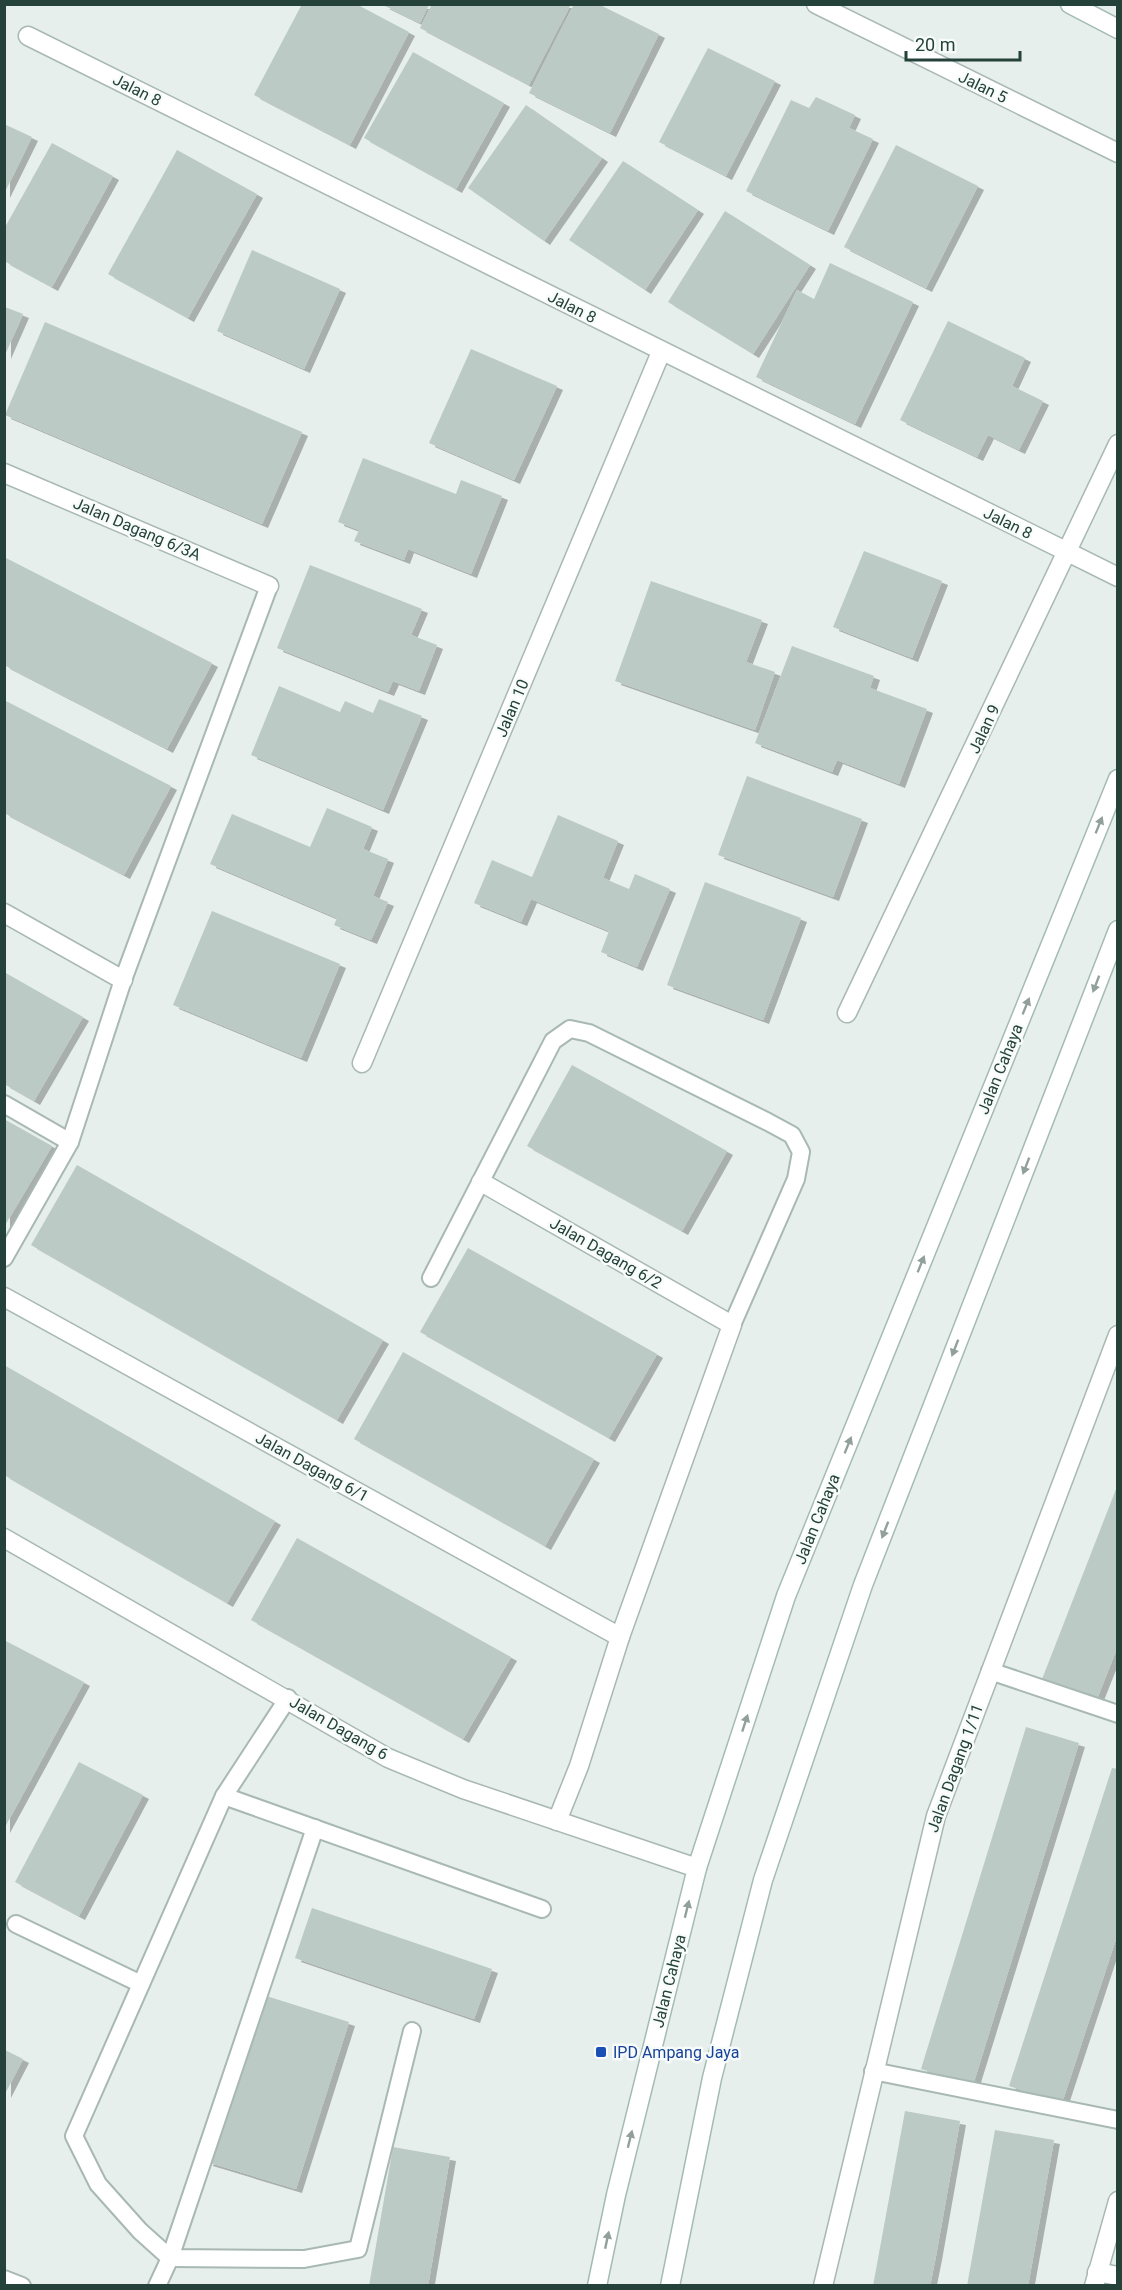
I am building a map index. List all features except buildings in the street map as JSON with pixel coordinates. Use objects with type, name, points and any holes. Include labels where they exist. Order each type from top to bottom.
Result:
[{"type":"street","name":"Jalan 5","points":[[816,4],[1118,153]]},
{"type":"street","points":[[1070,4],[1118,28]]},
{"type":"street","name":"Jalan 8","points":[[28,36],[1118,577]]},
{"type":"street","name":"Jalan 10","points":[[362,1063],[661,352]]},
{"type":"street","name":"Jalan 9","points":[[847,1013],[1118,444]]},
{"type":"street","name":"Jalan Dagang 6/3A","points":[[4,473],[269,586]]},
{"type":"street","name":"Jalan Cahaya","points":[[597,2286],[619,2184],[697,1868],[786,1596],[1118,779]]},
{"type":"street","points":[[4,913],[123,980]]},
{"type":"street","points":[[670,2286],[712,2078],[763,1880],[863,1585],[1118,930]]},
{"type":"street","name":"Jalan Dagang 6/2","points":[[481,1182],[732,1325]]},
{"type":"street","name":"Jalan Dagang 6/1","points":[[4,1297],[620,1636]]},
{"type":"street","points":[[557,1821],[579,1766],[620,1636],[732,1325]]},
{"type":"street","name":"Jalan Dagang 1/11","points":[[823,2286],[936,1816],[1118,1335]]},
{"type":"street","name":"Jalan Dagang 6","points":[[4,1538],[288,1698],[388,1758],[463,1789],[697,1868]]},
{"type":"street","points":[[1118,2201],[1096,2279],[1118,2276]]},
{"type":"lane","points":[[4,1258],[70,1142],[123,980],[269,586]]},
{"type":"lane","points":[[431,1278],[554,1041],[570,1029],[589,1033],[792,1135],[801,1152],[796,1179],[732,1325]]},
{"type":"lane","points":[[4,1104],[70,1142]]},
{"type":"lane","points":[[990,1671],[1118,1714]]},
{"type":"lane","points":[[288,1698],[224,1796],[74,2136],[98,2184],[140,2231],[170,2258],[304,2259],[358,2249],[412,2031]]},
{"type":"lane","points":[[224,1796],[542,1909]]},
{"type":"lane","points":[[157,2286],[170,2258],[315,1828]]},
{"type":"lane","points":[[16,1924],[141,1984]]},
{"type":"lane","points":[[873,2071],[1118,2120]]},
{"type":"lane","points":[[4,2279],[22,2286]]},
{"type":"place","name":"IPD Ampang Jaya","points":[[601,2052]]}]
